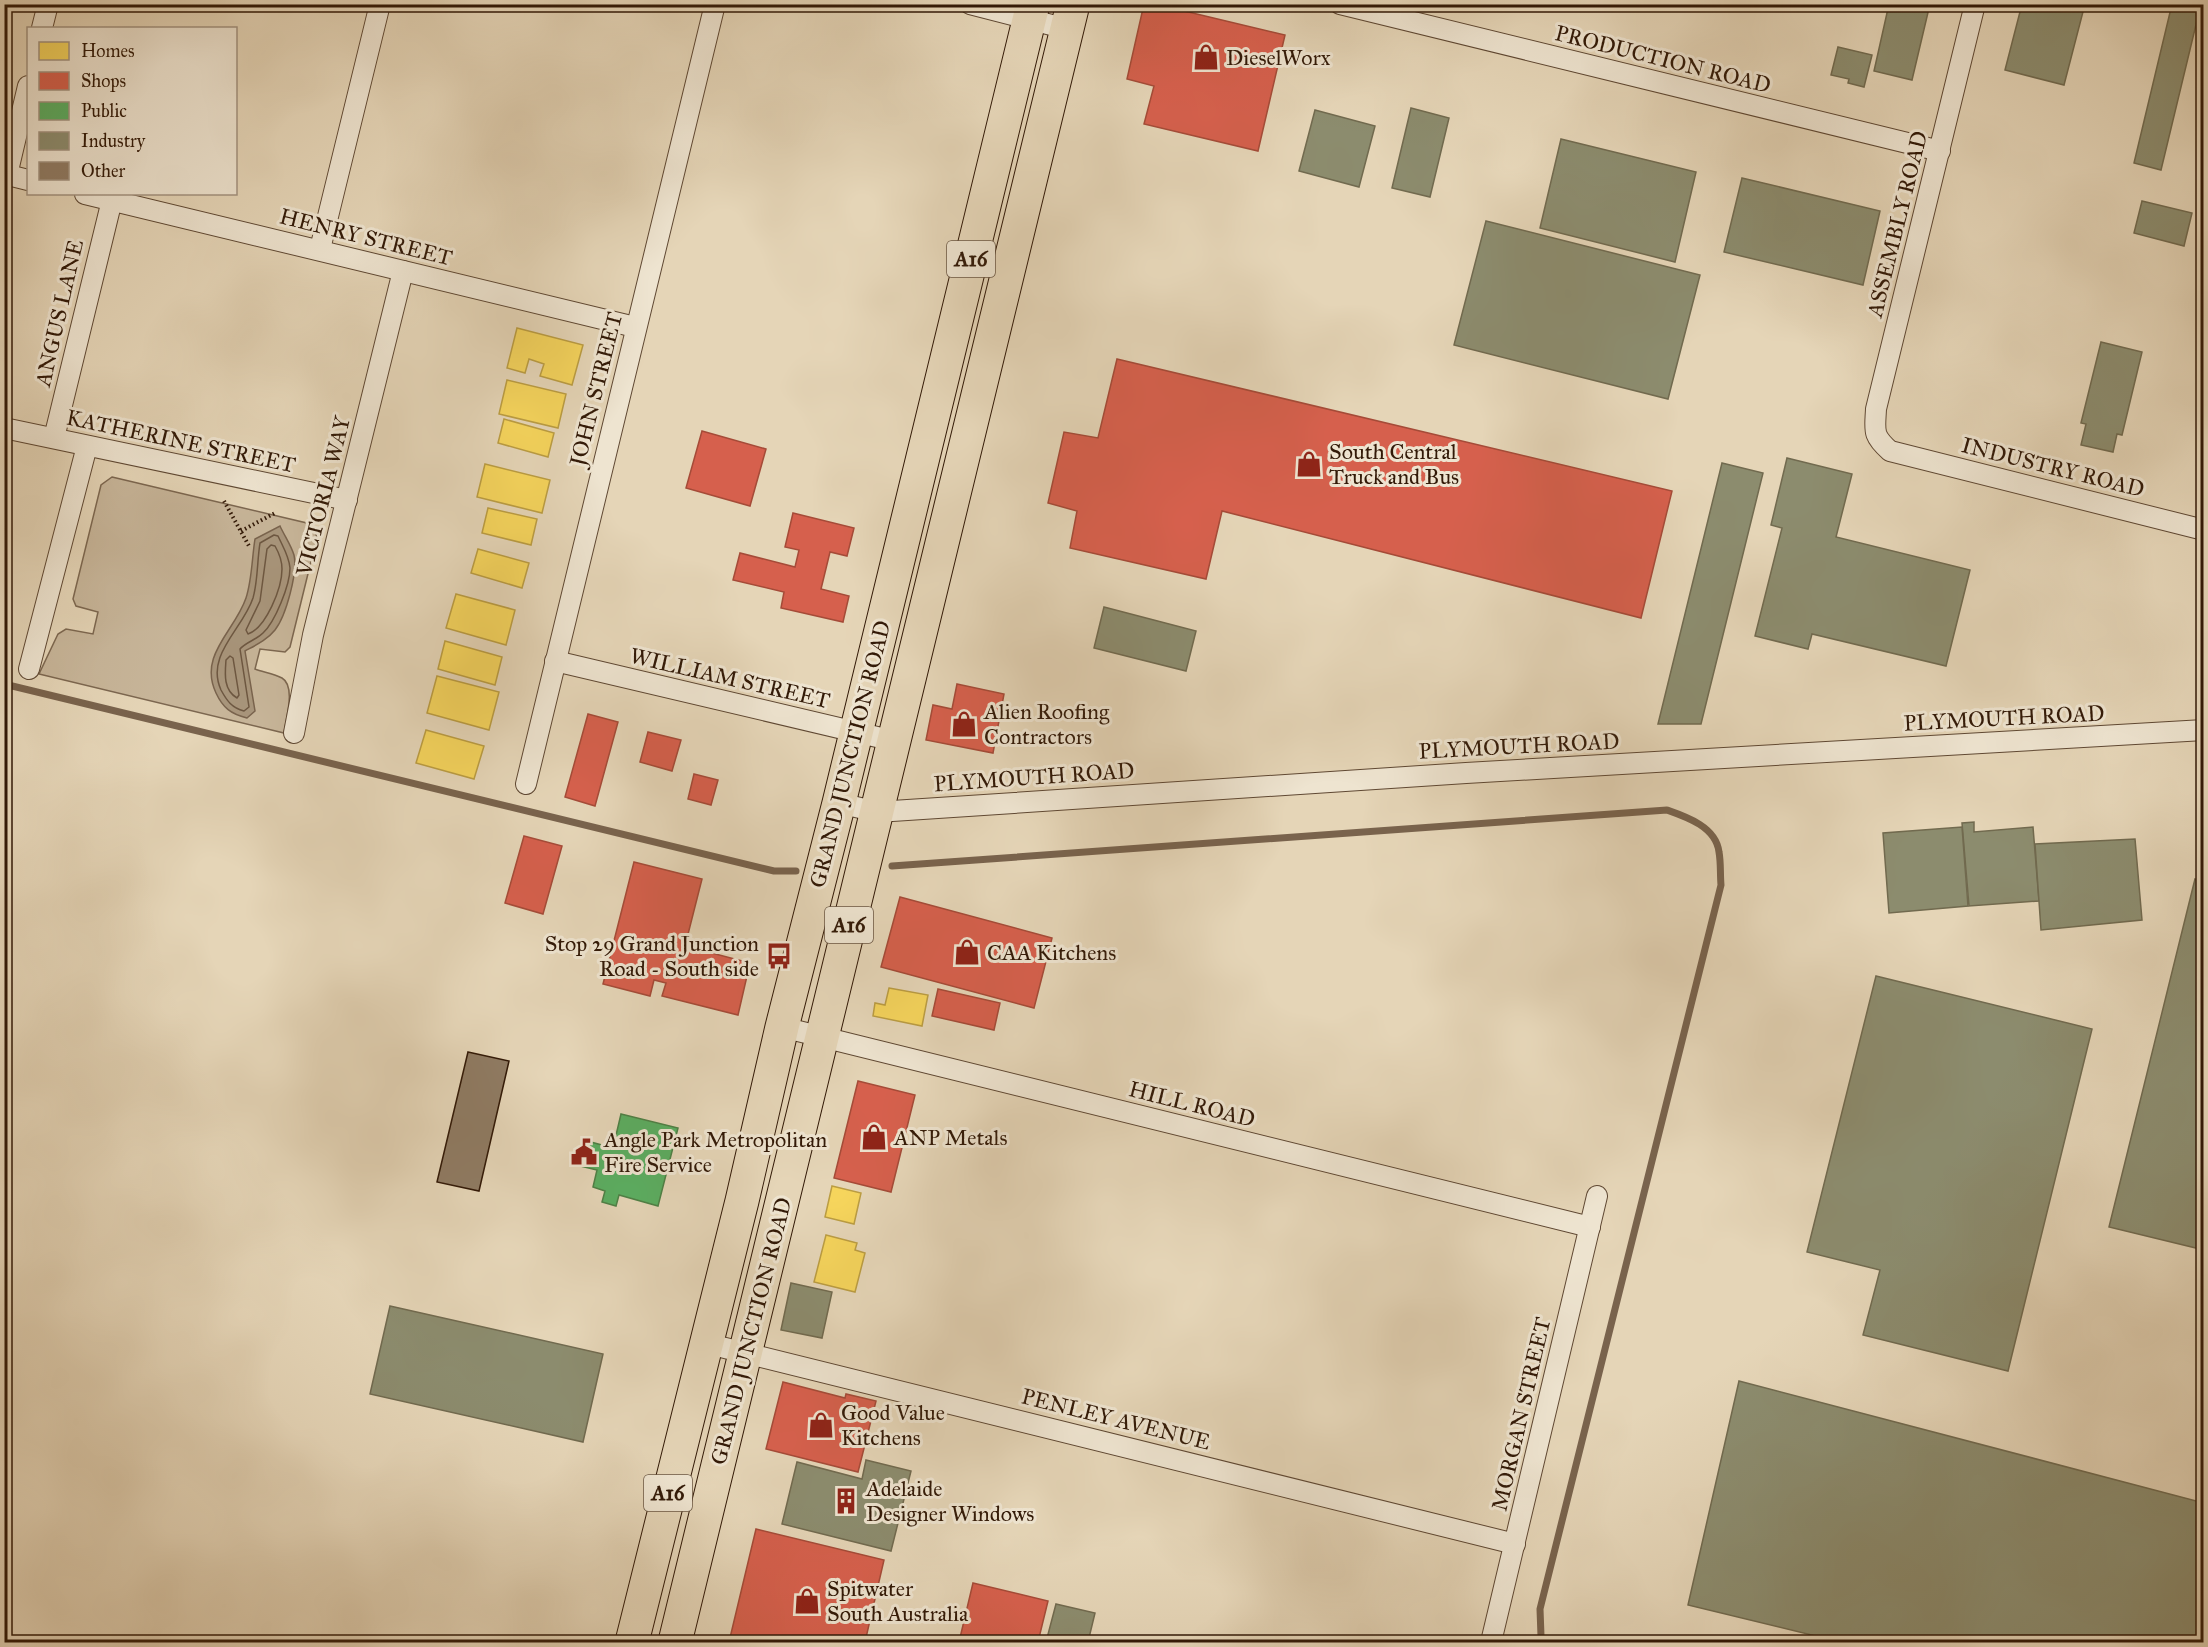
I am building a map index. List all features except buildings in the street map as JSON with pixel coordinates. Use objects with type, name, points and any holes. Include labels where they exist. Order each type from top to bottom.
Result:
[{"type":"highway","name":"GRAND JUNCTION ROAD","points":[[632,1642],[742,1201],[782,1027],[839,803],[1031,12]]},
{"type":"highway","name":"GRAND JUNCTION ROAD","points":[[675,1642],[1070,17]]},
{"type":"highway","points":[[913,498],[950,508]]},
{"type":"street","points":[[42,27],[48,4]]},
{"type":"street","points":[[320,249],[380,4]]},
{"type":"street","name":"JOHN STREET","points":[[526,784],[715,4]]},
{"type":"street","points":[[970,4],[1070,17]]},
{"type":"street","name":"PRODUCTION ROAD","points":[[1340,4],[1940,151]]},
{"type":"street","name":"ASSEMBLY ROAD","points":[[1890,451],[1878,440],[1875,427],[1876,409],[1975,4]]},
{"type":"street","points":[[27,90],[6,174],[27,180]]},
{"type":"street","name":"HENRY STREET","points":[[90,195],[635,327]]},
{"type":"street","name":"ANGUS LANE","points":[[54,438],[112,200]]},
{"type":"street","name":"VICTORIA WAY","points":[[294,733],[313,635],[403,271]]},
{"type":"street","name":"KATHERINE STREET","points":[[4,428],[347,500]]},
{"type":"street","points":[[29,669],[87,446]]},
{"type":"street","name":"INDUSTRY ROAD","points":[[1890,451],[2204,530]]},
{"type":"street","name":"WILLIAM STREET","points":[[555,661],[894,741]]},
{"type":"street","name":"PLYMOUTH ROAD","points":[[839,803],[877,812],[1466,773],[2204,730]]},
{"type":"street","name":"HILL ROAD","points":[[782,1027],[1590,1227]]},
{"type":"street","name":"MORGAN STREET","points":[[1491,1642],[1598,1196]]},
{"type":"street","name":"PENLEY AVENUE","points":[[705,1343],[1515,1544]]},
{"type":"path","points":[[224,501],[249,546]]},
{"type":"path","points":[[240,531],[275,513]]},
{"type":"shaded area","points":[[112,477],[311,524],[317,537],[290,647],[285,652],[260,649],[255,669],[282,678],[286,682],[289,703],[284,733],[39,674],[58,634],[66,629],[93,634],[98,612],[76,606],[73,599],[101,485]]},
{"type":"water","points":[[280,526],[294,555],[293,583],[283,615],[275,630],[245,651],[255,711],[247,718],[236,715],[222,703],[212,679],[212,667],[220,644],[246,598],[255,539]]},
{"type":"waterway","points":[[4,684],[774,871],[796,871]]},
{"type":"waterway","points":[[892,866],[1667,810],[1707,830],[1717,843],[1721,885],[1540,1609],[1541,1636],[1544,1642]]},
{"type":"place","name":"DieselWorx","points":[[1206,57]]},
{"type":"place","name":"South Central Truck and Bus","points":[[1309,464]]},
{"type":"place","name":"Alien Roofing Contractors","points":[[964,724]]},
{"type":"place","name":"CAA Kitchens","points":[[967,952]]},
{"type":"place","name":"Stop 29 Grand Junction Road - South side","points":[[779,956]]},
{"type":"place","name":"ANP Metals","points":[[874,1137]]},
{"type":"place","name":"Angle Park Metropolitan Fire Service","points":[[584,1152]]},
{"type":"place","name":"Good Value Kitchens","points":[[821,1425]]},
{"type":"place","name":"Adelaide Designer Windows","points":[[846,1501]]},
{"type":"place","name":"Spitwater South Australia","points":[[807,1601]]}]
